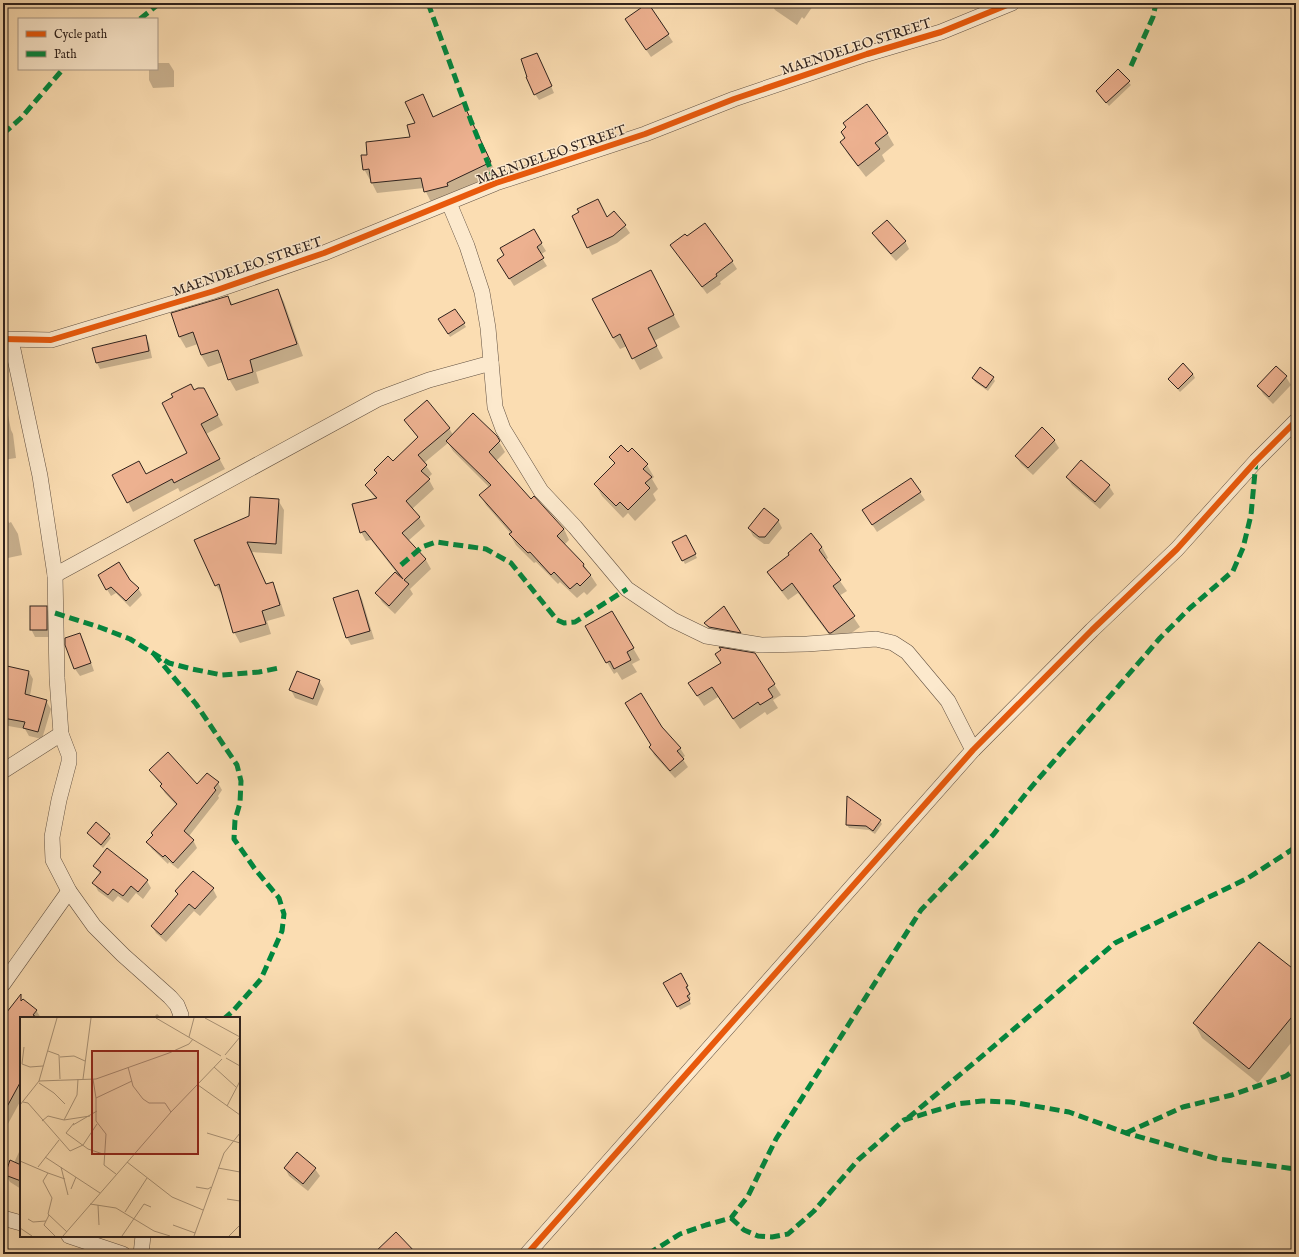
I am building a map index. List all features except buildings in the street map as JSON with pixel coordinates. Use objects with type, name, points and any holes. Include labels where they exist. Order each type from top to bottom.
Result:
[{"type":"street","name":"MAENDELEO STREET","points":[[7,340],[51,340],[214,291],[324,253],[496,183],[645,134],[734,99],[867,54],[941,32],[1012,3]]},
{"type":"street","points":[[449,203],[468,246],[482,292],[488,328],[495,408],[503,429],[541,491],[627,589],[673,620],[706,636],[762,645],[876,639],[893,643],[907,652],[948,702],[973,750]]},
{"type":"street","points":[[7,340],[40,476],[56,575],[57,678],[61,734],[69,755],[69,762],[59,800],[52,837],[52,860],[69,891],[94,926],[177,1005],[181,1014],[180,1017]]},
{"type":"street","points":[[56,575],[378,399],[428,380],[491,364]]},
{"type":"street","points":[[527,1254],[973,750],[1092,630],[1177,549],[1256,461],[1296,422]]},
{"type":"street","points":[[3,771],[61,734]]},
{"type":"street","points":[[3,984],[69,891]]},
{"type":"street","points":[[3,1218],[20,1223]]},
{"type":"street","points":[[72,1237],[124,1254]]},
{"type":"street","points":[[142,1254],[143,1237]]},
{"type":"marked path","points":[[141,18],[160,3]]},
{"type":"marked path","points":[[428,3],[471,121],[496,183]]},
{"type":"marked path","points":[[1131,66],[1153,17],[1156,3]]},
{"type":"marked path","points":[[3,134],[21,118],[62,70]]},
{"type":"marked path","points":[[648,1254],[680,1234],[731,1218],[748,1196],[776,1139],[921,910],[993,835],[1028,791],[1160,638],[1190,608],[1233,571],[1243,548],[1251,515],[1256,461]]},
{"type":"marked path","points":[[401,565],[422,547],[436,542],[486,549],[511,563],[557,620],[564,623],[575,622],[627,589]]},
{"type":"marked path","points":[[55,613],[130,639],[169,663],[192,669],[222,675],[259,672],[279,668]]},
{"type":"marked path","points":[[154,654],[196,704],[237,765],[241,781],[240,803],[235,820],[234,839],[255,869],[279,898],[284,914],[282,931],[261,979],[226,1017]]},
{"type":"marked path","points":[[908,1118],[1115,943],[1248,878],[1296,847]]},
{"type":"marked path","points":[[1126,1133],[1183,1107],[1232,1095],[1286,1076],[1296,1069]]},
{"type":"marked path","points":[[731,1218],[744,1230],[758,1236],[772,1237],[788,1234],[814,1211],[858,1160],[904,1120],[957,1104],[982,1101],[1011,1102],[1069,1112],[1126,1133],[1218,1159],[1296,1169]]},
{"type":"cycle path","points":[[3,339],[51,340],[214,291],[324,253],[496,183],[645,134],[734,99],[867,54],[941,32],[1012,3]]},
{"type":"cycle path","points":[[527,1254],[973,750],[1092,630],[1177,549],[1256,461],[1296,421]]}]
